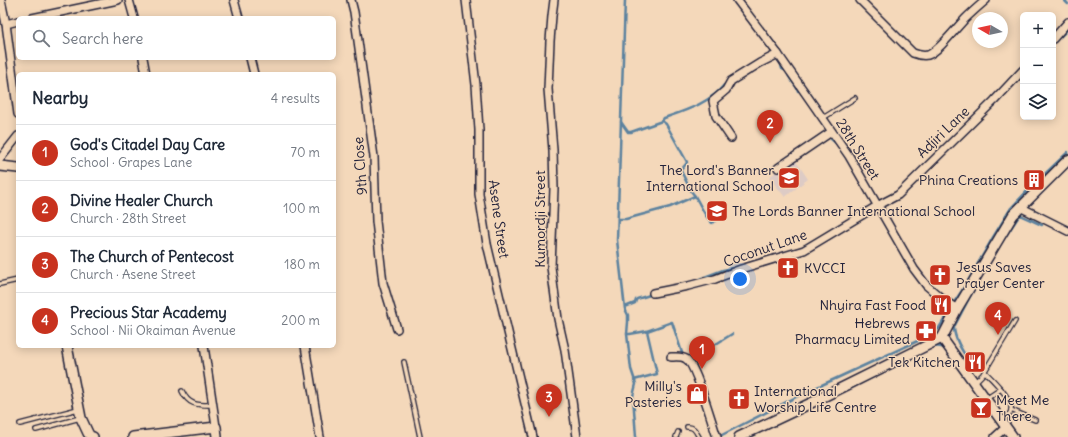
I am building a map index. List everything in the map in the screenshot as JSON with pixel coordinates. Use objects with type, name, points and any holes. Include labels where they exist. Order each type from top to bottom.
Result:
[{"type":"street","points":[[1,0],[6,24],[16,99]]},
{"type":"street","points":[[40,16],[100,2],[118,0]]},
{"type":"street","points":[[129,0],[133,16]]},
{"type":"street","points":[[234,0],[238,16]]},
{"type":"street","name":"9th Close","points":[[351,0],[354,12],[374,157],[376,221],[383,283],[397,330]]},
{"type":"street","name":"Asene Street","points":[[466,0],[476,85],[479,130],[479,194],[487,244],[533,437]]},
{"type":"street","name":"Kumordji Street","points":[[554,0],[550,41],[548,89],[553,150],[554,188],[551,267],[577,437]]},
{"type":"street","name":"28th Street","points":[[737,0],[778,54],[849,156],[914,269],[926,284],[940,297],[957,309]]},
{"type":"street","points":[[860,0],[913,53],[920,56],[934,51],[986,0]]},
{"type":"street","points":[[6,24],[16,22]]},
{"type":"street","points":[[1056,35],[1068,22]]},
{"type":"street","points":[[731,138],[716,116],[713,100],[726,90],[731,81],[735,78],[778,54]]},
{"type":"street","points":[[143,60],[146,72]]},
{"type":"street","points":[[250,60],[254,72]]},
{"type":"street","name":"Adjiri Lane","points":[[877,206],[898,195],[994,101],[1020,73]]},
{"type":"street","points":[[778,168],[831,132]]},
{"type":"street","points":[[0,159],[16,139]]},
{"type":"street","points":[[739,437],[942,338],[957,309],[1013,215],[1068,160]]},
{"type":"street","points":[[0,166],[14,168]]},
{"type":"street","name":"Coconut Lane","points":[[653,293],[715,279],[804,250],[877,206]]},
{"type":"street","points":[[1020,208],[1068,231]]},
{"type":"street","points":[[942,338],[1013,437]]},
{"type":"street","points":[[67,348],[80,414],[84,427],[91,437]]},
{"type":"street","points":[[204,348],[217,437]]},
{"type":"street","points":[[305,348],[320,437]]},
{"type":"street","points":[[670,357],[685,358],[690,362],[702,391],[717,437]]},
{"type":"street","points":[[995,437],[1004,424]]},
{"type":"street","points":[[133,437],[216,427]]},
{"type":"lane","points":[[823,118],[855,98]]},
{"type":"lane","points":[[0,284],[16,280]]},
{"type":"lane","points":[[974,383],[985,372],[1015,321]]},
{"type":"lane","points":[[404,362],[420,437]]},
{"type":"lane","points":[[985,372],[1001,389],[1011,407],[1010,414],[1004,424]]},
{"type":"lane","points":[[986,400],[1001,389]]},
{"type":"lane","points":[[182,391],[187,399],[193,404],[213,405]]},
{"type":"lane","points":[[1011,410],[1035,420]]},
{"type":"lane","points":[[20,424],[80,414]]},
{"type":"lane","points":[[36,430],[80,414]]},
{"type":"lane","points":[[687,427],[694,428],[699,437]]},
{"type":"lane","points":[[676,437],[678,432]]},
{"type":"shaded area","name":"The Lord's Banner International School","points":[[794,159],[808,179],[785,197],[769,177]]},
{"type":"waterway","points":[[625,0],[617,240],[625,309],[628,315],[627,334],[631,369],[636,384],[633,396],[636,437]]},
{"type":"waterway","points":[[1064,0],[1068,4]]},
{"type":"waterway","points":[[1060,37],[1068,29]]},
{"type":"waterway","points":[[780,61],[782,69],[788,72]]},
{"type":"waterway","points":[[787,72],[798,91]]},
{"type":"waterway","points":[[662,121],[664,118],[704,102],[712,97],[724,85]]},
{"type":"waterway","points":[[803,86],[812,97]]},
{"type":"waterway","points":[[621,122],[628,132],[662,121],[666,124],[687,162],[681,171],[695,196]]},
{"type":"waterway","points":[[831,135],[831,139],[837,144]]},
{"type":"waterway","points":[[955,301],[1011,208],[1068,152]]},
{"type":"waterway","points":[[618,219],[626,219],[670,207],[695,196],[706,216],[712,223],[723,216]]},
{"type":"waterway","points":[[1005,237],[1019,216],[1034,200]]},
{"type":"waterway","points":[[1020,215],[1042,225]]},
{"type":"waterway","points":[[694,281],[723,270],[738,267]]},
{"type":"waterway","points":[[967,358],[960,347],[954,327],[975,287]]},
{"type":"waterway","points":[[625,307],[635,303],[637,299],[653,294]]},
{"type":"waterway","points":[[718,437],[800,395],[924,338],[939,328],[949,312]]},
{"type":"waterway","points":[[647,331],[672,322],[683,356],[691,358],[732,334]]},
{"type":"waterway","points":[[627,334],[647,331],[657,374],[634,380]]},
{"type":"waterway","points":[[931,348],[942,347],[945,349]]},
{"type":"place","name":"Divine Healer Church","points":[[770,143]]},
{"type":"place","name":"The Lord's Banner International School","points":[[789,178]]},
{"type":"place","name":"Phina Creations","points":[[1034,180]]},
{"type":"place","name":"The Lords Banner International School","points":[[717,211]]},
{"type":"place","name":"KVCCI","points":[[788,268]]},
{"type":"place","name":"Jesus Saves Prayer Center","points":[[940,275]]},
{"type":"place","name":"Nhyira Fast Food","points":[[941,305]]},
{"type":"place","name":"Hebrews Pharmacy Limited","points":[[926,331]]},
{"type":"place","name":"Precious Star Academy","points":[[998,335]]},
{"type":"place","name":"Tek Kitchen","points":[[975,362]]},
{"type":"place","name":"God's Citadel Day Care","points":[[702,369]]},
{"type":"place","name":"Milly's Pasteries","points":[[697,394]]},
{"type":"place","name":"International Worship Life Centre","points":[[739,399]]},
{"type":"place","name":"Meet Me There","points":[[981,408]]},
{"type":"place","name":"The Church of Pentecost","points":[[549,417]]}]
